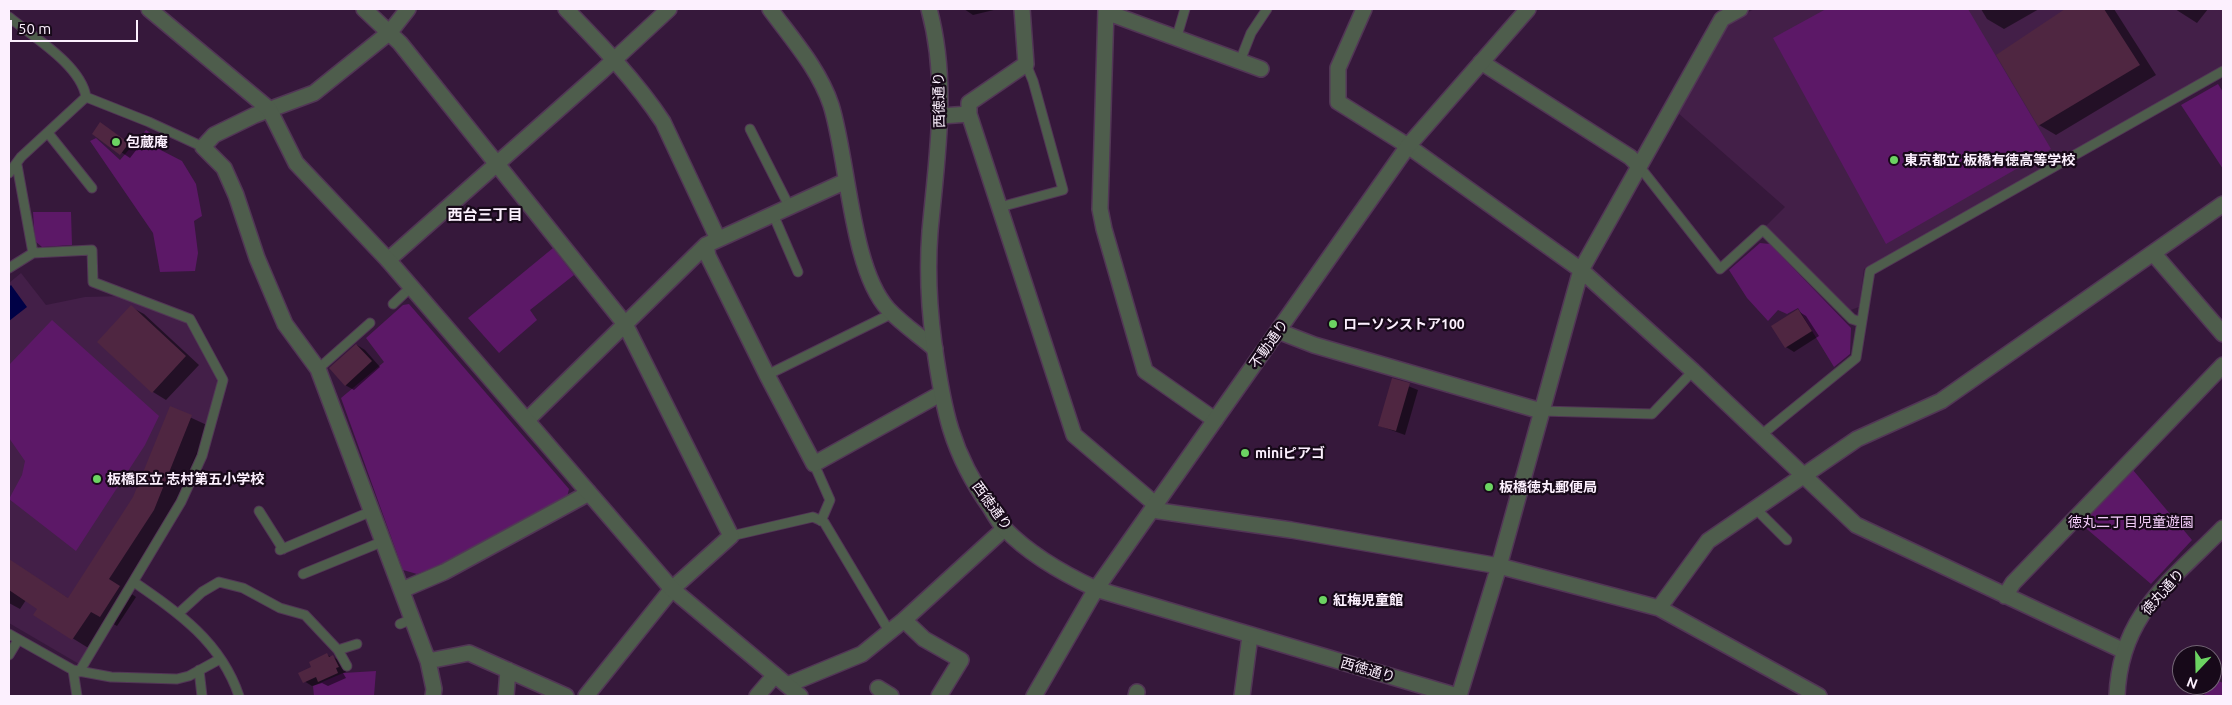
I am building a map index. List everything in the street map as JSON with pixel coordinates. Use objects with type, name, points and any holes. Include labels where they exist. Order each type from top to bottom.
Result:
[{"type":"street","points":[[148,9],[268,109],[296,163],[388,260],[672,589],[800,696]]},
{"type":"street","points":[[364,9],[390,32],[625,324],[731,536],[672,589],[586,696]]},
{"type":"street","points":[[408,9],[390,32],[314,92],[268,109],[214,135],[203,147],[224,168],[236,195],[257,258],[285,324],[318,369],[402,590],[406,622],[428,661],[433,696]]},
{"type":"street","points":[[566,9],[652,104],[663,122],[712,242],[708,256],[814,464],[940,394]]},
{"type":"street","points":[[388,260],[669,9]]},
{"type":"street","points":[[770,9],[820,79],[831,106],[846,181],[865,260],[874,285],[887,308],[935,349]]},
{"type":"street","name":"西徳通り","points":[[929,9],[938,58],[941,116],[929,261],[931,320],[940,394],[950,430],[964,465],[1004,528],[1048,564],[1096,590],[1458,696]]},
{"type":"street","points":[[1022,9],[1026,64],[969,103],[969,114],[1074,435],[1154,507],[1499,566],[1659,608],[1815,696]]},
{"type":"street","points":[[1364,9],[1338,68],[1335,89],[1338,102],[1408,146],[1581,270],[1693,371],[1856,525],[2124,651]]},
{"type":"street","name":"不動通り","points":[[1034,696],[1096,590],[1408,146],[1528,9]]},
{"type":"street","points":[[1458,696],[1499,566],[1581,270],[1722,20],[1740,9]]},
{"type":"street","points":[[1215,420],[1146,371],[1104,229],[1100,210],[1106,10],[1261,69]]},
{"type":"street","points":[[1481,62],[1630,157],[1639,166]]},
{"type":"street","points":[[941,116],[969,114]]},
{"type":"street","points":[[527,420],[712,242],[846,181]]},
{"type":"street","points":[[1659,608],[1708,541],[1804,477],[1856,439],[1941,401],[2223,204]]},
{"type":"street","points":[[2153,253],[2223,334]]},
{"type":"street","points":[[1278,331],[1314,345],[1541,411]]},
{"type":"street","points":[[2005,596],[2013,583],[2223,365]]},
{"type":"street","points":[[402,590],[444,572],[589,493]]},
{"type":"street","points":[[758,696],[781,680],[862,654],[904,620],[1004,528]]},
{"type":"street","name":"徳丸通り","points":[[2118,696],[2118,677],[2124,651],[2134,624],[2149,604],[2223,528]]},
{"type":"street","points":[[904,620],[924,639],[960,660],[939,696]]},
{"type":"street","points":[[1242,696],[1250,636]]},
{"type":"street","points":[[428,661],[469,653],[566,696]]},
{"type":"street","points":[[506,696],[508,670]]},
{"type":"lane","points":[[1177,36],[1185,9]]},
{"type":"lane","points":[[1240,61],[1251,33],[1268,9]]},
{"type":"lane","points":[[9,17],[70,66],[85,91],[86,97]]},
{"type":"lane","points":[[1000,207],[1064,190],[1033,81],[1026,64]]},
{"type":"lane","points":[[1760,436],[1856,358],[1870,271],[2223,71]]},
{"type":"lane","points":[[9,173],[86,97]]},
{"type":"lane","points":[[86,97],[149,122],[203,147]]},
{"type":"lane","points":[[750,129],[789,206]]},
{"type":"lane","points":[[48,133],[92,188]]},
{"type":"lane","points":[[16,165],[32,253]]},
{"type":"lane","points":[[1639,166],[1720,269],[1763,230],[1852,319],[1861,322]]},
{"type":"lane","points":[[772,214],[798,272]]},
{"type":"lane","points":[[9,268],[32,253],[92,250],[93,282],[190,319],[223,380],[202,456],[181,502],[134,582],[76,671],[77,696]]},
{"type":"lane","points":[[393,304],[411,287]]},
{"type":"lane","points":[[767,375],[893,313]]},
{"type":"lane","points":[[318,369],[370,323]]},
{"type":"lane","points":[[1541,411],[1652,414],[1693,371]]},
{"type":"lane","points":[[814,464],[830,500],[821,521]]},
{"type":"lane","points":[[1755,508],[1787,540]]},
{"type":"lane","points":[[259,511],[282,550],[372,511]]},
{"type":"lane","points":[[731,536],[813,517],[824,522],[889,632]]},
{"type":"lane","points":[[303,574],[384,541]]},
{"type":"lane","points":[[134,582],[179,613],[198,630],[232,674],[239,696]]},
{"type":"lane","points":[[179,613],[202,592],[219,582],[244,588],[280,608],[305,615],[338,650],[347,666]]},
{"type":"lane","points":[[9,634],[76,671],[112,677],[177,679],[220,659]]},
{"type":"lane","points":[[9,655],[18,640]]},
{"type":"lane","points":[[338,650],[357,644]]},
{"type":"lane","points":[[199,670],[202,696]]},
{"type":"shaded area","name":"東京都立 板橋有徳高等学校","points":[[1754,9],[2223,9],[2223,66],[1864,269],[1859,307],[1848,311],[1766,226],[1785,207],[1678,113],[1729,23]]},
{"type":"shaded area","name":"板橋区立 志村第五小学校","points":[[21,273],[46,305],[85,297],[122,296],[187,323],[218,380],[206,431],[173,506],[131,580],[79,664],[9,623],[9,283]]},
{"type":"shaded area","points":[[11,285],[27,307],[9,321],[9,287]]},
{"type":"green space","points":[[1826,9],[1968,9],[2051,149],[1886,244],[1773,38]]},
{"type":"green space","points":[[2218,84],[2223,92],[2223,169],[2181,105]]},
{"type":"green space","points":[[146,130],[154,135],[151,145],[182,161],[196,184],[202,216],[194,221],[198,253],[195,271],[160,272],[153,233],[90,141],[96,138],[120,160]]},
{"type":"green space","points":[[33,212],[71,212],[72,245],[42,247],[35,241]]},
{"type":"green space","points":[[1760,243],[1770,244],[1851,328],[1850,354],[1834,367],[1798,308],[1787,314],[1778,310],[1768,321],[1747,298],[1729,270]]},
{"type":"green space","points":[[553,248],[574,275],[530,310],[537,320],[499,353],[468,318]]},
{"type":"green space","points":[[409,304],[569,489],[567,497],[458,558],[417,574],[403,570],[341,398],[384,362],[366,338],[403,305]]},
{"type":"green space","points":[[52,320],[159,416],[145,445],[76,551],[9,499],[22,475],[25,461],[9,438],[9,365]]},
{"type":"green space","name":"徳丸二丁目児童遊園","points":[[2133,470],[2192,540],[2151,584],[2081,524]]},
{"type":"green space","points":[[376,671],[374,696],[314,696],[313,686],[343,673]]},
{"type":"green space","points":[[2223,683],[2223,696],[2204,696],[2222,695]]},
{"type":"building","points":[[2065,9],[2104,9],[2140,65],[2038,126],[1996,55]]},
{"type":"building","points":[[100,122],[129,143],[120,155],[92,134]]},
{"type":"building","points":[[131,305],[186,356],[152,393],[97,342]]},
{"type":"building","points":[[1798,309],[1812,331],[1785,348],[1771,326]]},
{"type":"building","points":[[356,344],[372,361],[345,386],[329,368]]},
{"type":"building","points":[[1392,378],[1410,383],[1396,431],[1378,426]]},
{"type":"building","points":[[170,406],[192,415],[154,510],[109,579],[120,586],[100,617],[91,612],[72,640],[33,615],[37,609],[9,590],[9,559],[68,598],[133,497]]},
{"type":"building","points":[[327,653],[329,657],[333,655],[339,667],[336,668],[338,673],[318,682],[316,677],[303,683],[298,673],[311,667],[309,662]]},
{"type":"place","name":"包蔵庵","points":[[116,142]]},
{"type":"place","name":"東京都立 板橋有徳高等学校","points":[[1894,160]]},
{"type":"place","name":"ローソンストア100","points":[[1333,324]]},
{"type":"place","name":"miniピアゴ","points":[[1245,453]]},
{"type":"place","name":"板橋区立 志村第五小学校","points":[[97,479]]},
{"type":"place","name":"板橋徳丸郵便局","points":[[1489,487]]},
{"type":"place","name":"紅梅児童館","points":[[1323,600]]},
{"type":"district","name":"西台三丁目","points":[[485,215]]}]
